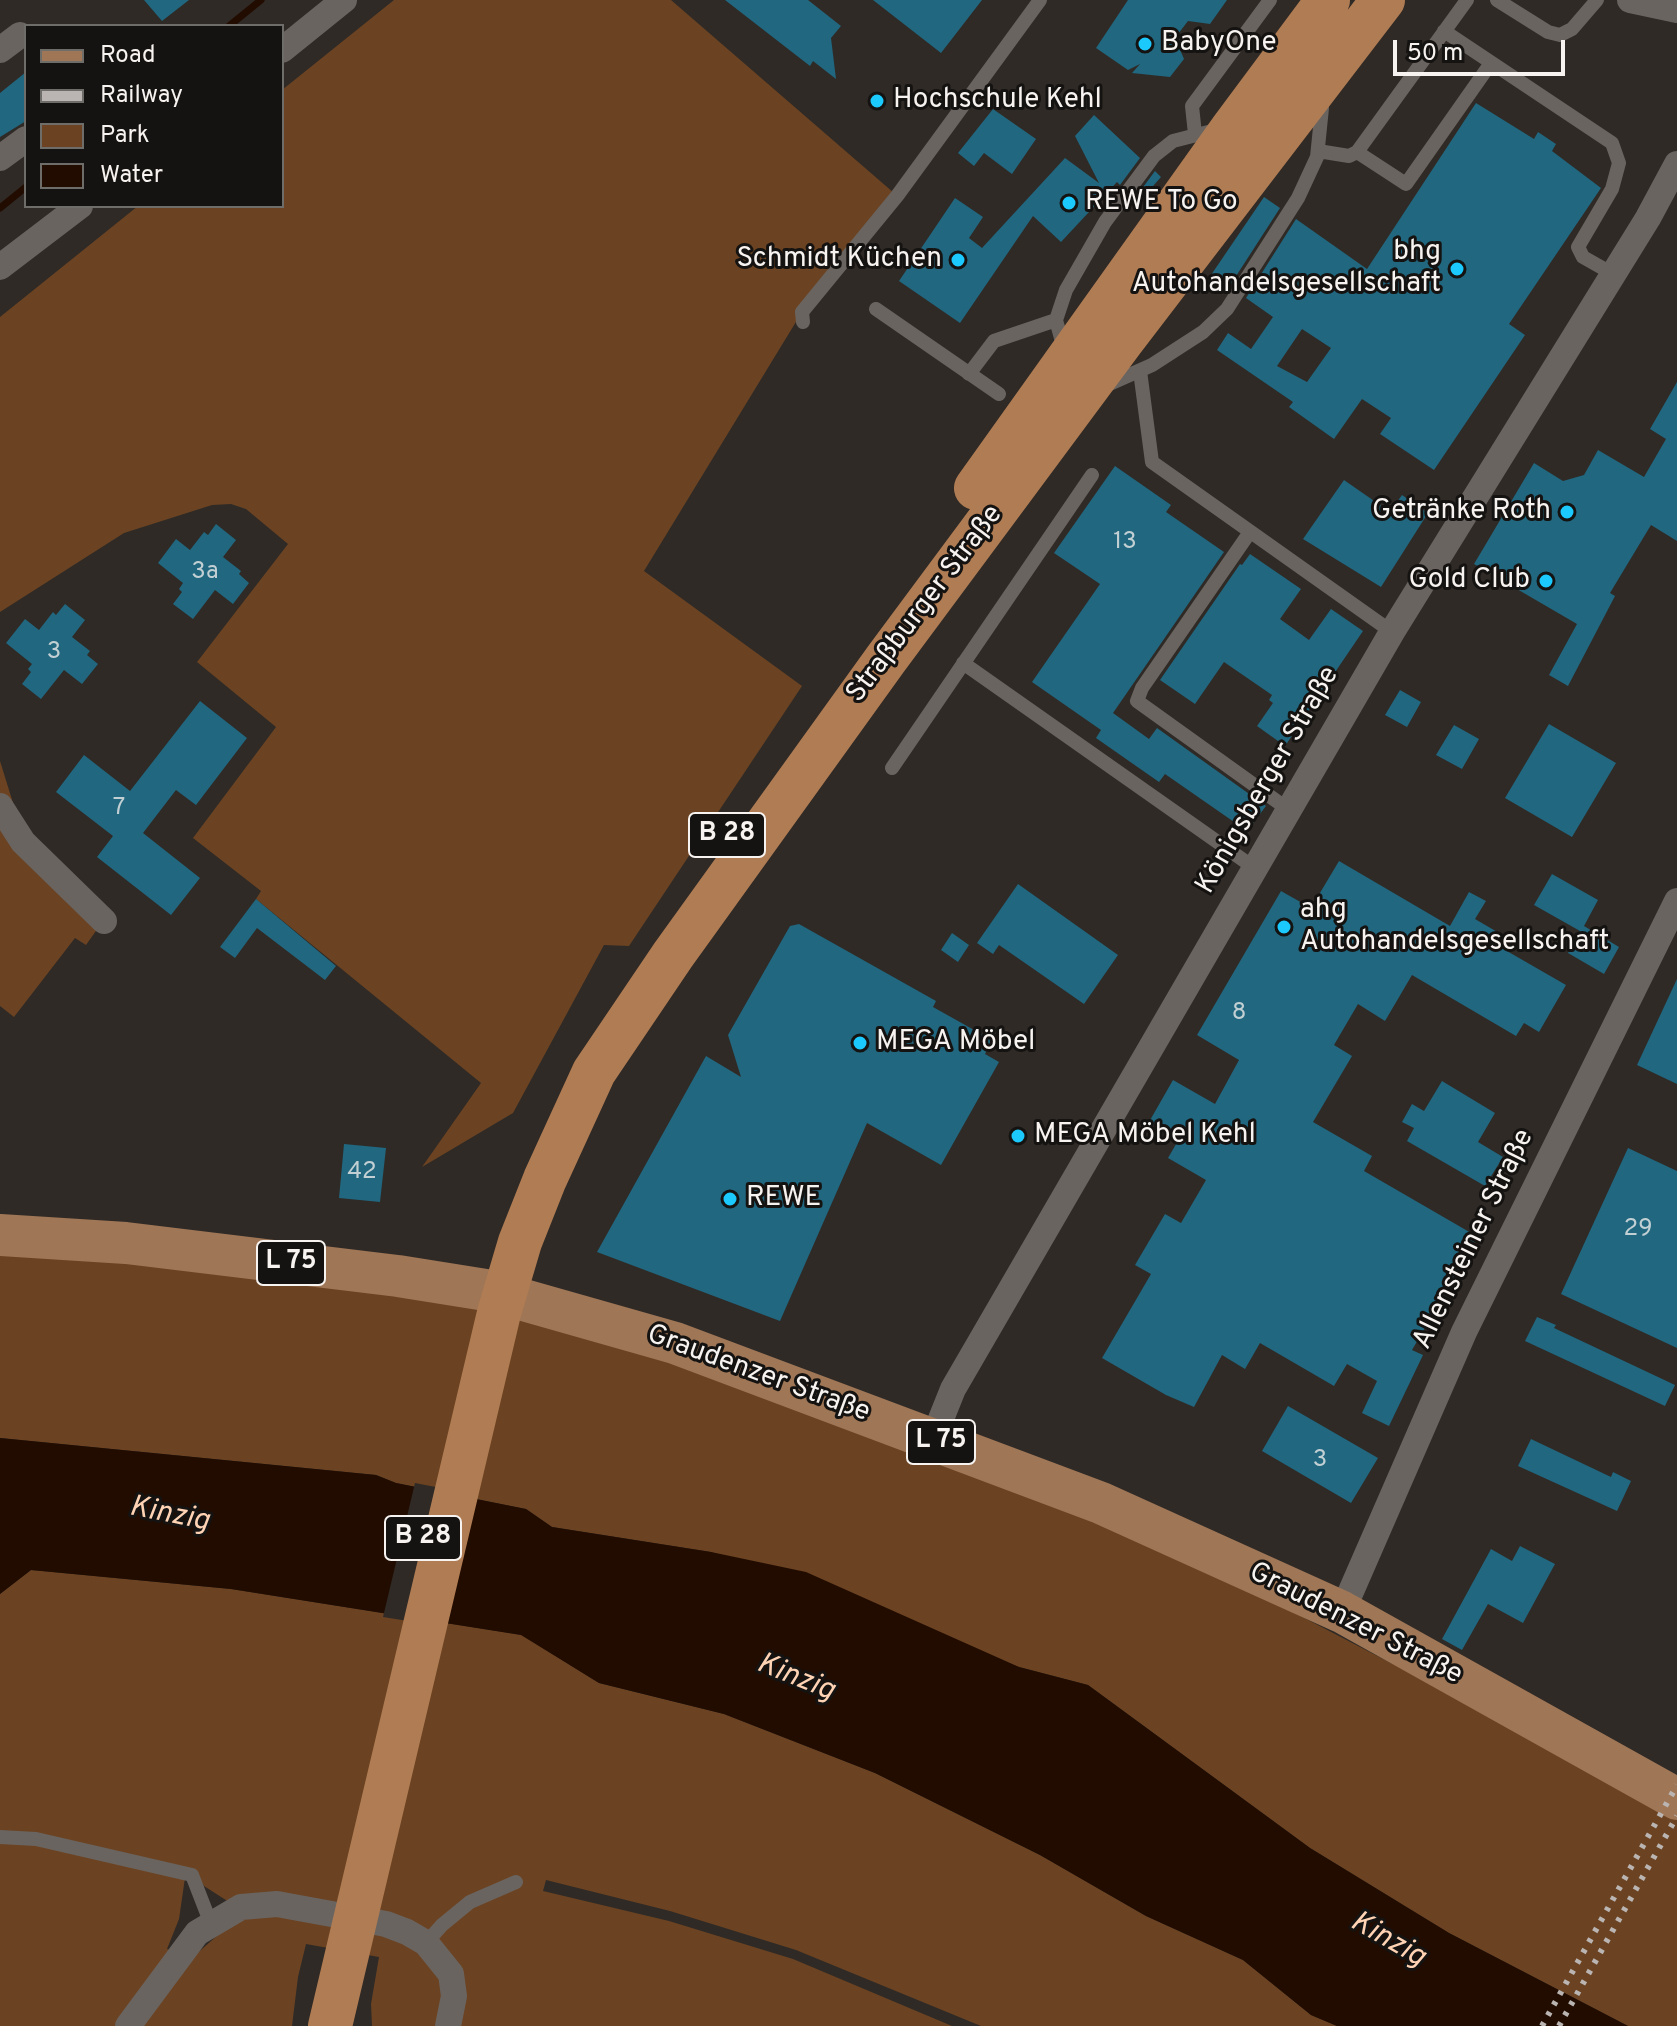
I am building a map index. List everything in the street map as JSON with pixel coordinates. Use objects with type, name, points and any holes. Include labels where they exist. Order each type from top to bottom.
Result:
[{"type":"highway","name":"Straßburger Straße","points":[[345,1927],[362,1844],[492,1337],[517,1183],[543,1119],[598,1016],[1069,357],[1214,132],[1328,0]]},
{"type":"highway","name":"Straßburger Straße","points":[[1069,357],[1314,91],[1383,0]]},
{"type":"highway","name":"B 28","points":[[306,2026],[345,1927]]},
{"type":"highway","name":"B 28","points":[[330,2026],[345,1927]]},
{"type":"highway","points":[[345,1927],[346,2026]]},
{"type":"main road","name":"Graudenzer Straße","points":[[0,1235],[126,1243],[383,1274],[492,1291],[675,1343],[1101,1503],[1342,1612],[1677,1799]]},
{"type":"street","points":[[284,48],[344,0]]},
{"type":"street","points":[[1630,0],[1677,10]]},
{"type":"street","points":[[0,158],[24,140]]},
{"type":"street","name":"Königsberger Straße","points":[[933,1439],[961,1376],[1392,632],[1648,218],[1677,164]]},
{"type":"street","points":[[0,267],[77,208]]},
{"type":"street","points":[[0,806],[23,842],[104,921]]},
{"type":"street","name":"Allensteiner Straße","points":[[1342,1612],[1464,1332],[1677,901]]},
{"type":"street","points":[[141,2021],[182,1950],[197,1933],[241,1907],[277,1904],[386,1924],[426,1943],[451,1974],[454,1996],[448,2026]]},
{"type":"lane","points":[[803,322],[802,312],[897,196],[1040,0]]},
{"type":"lane","points":[[1214,132],[1192,106],[1270,0]]},
{"type":"lane","points":[[1318,151],[1349,156],[1357,152],[1467,0]]},
{"type":"lane","points":[[1497,0],[1548,32],[1560,35],[1572,29],[1597,0]]},
{"type":"lane","points":[[1444,31],[1612,143],[1619,163],[1612,189],[1578,247],[1583,257],[1613,274]]},
{"type":"lane","points":[[1357,152],[1406,184],[1491,63]]},
{"type":"lane","points":[[969,374],[994,341],[1140,371],[1203,332],[1227,309],[1298,198],[1318,151],[1322,108],[1314,91]]},
{"type":"lane","points":[[876,309],[999,394]]},
{"type":"lane","points":[[1140,371],[1152,462],[1392,632]]},
{"type":"lane","points":[[892,768],[1092,475]]},
{"type":"lane","points":[[1250,532],[1142,688],[1137,701],[1289,810]]},
{"type":"lane","points":[[963,663],[1256,869]]},
{"type":"lane","points":[[0,1837],[36,1839],[192,1875],[211,1924]]},
{"type":"lane","points":[[426,1943],[470,1902],[516,1882]]},
{"type":"green space","points":[[394,0],[671,0],[894,193],[802,312],[644,571],[802,686],[629,946],[604,945],[513,1113],[422,1167],[481,1083],[256,899],[261,891],[193,838],[276,727],[197,662],[288,544],[246,509],[231,504],[212,505],[124,533],[0,612],[0,317],[136,208],[284,208],[284,88]]},
{"type":"green space","points":[[0,761],[18,819],[103,921],[86,945],[75,938],[14,1017],[0,1006]]},
{"type":"green space","points":[[0,1251],[432,1291],[668,1356],[1010,1478],[1287,1609],[1677,1812],[1677,2026],[1628,2026],[1449,1933],[1310,1848],[1088,1685],[1019,1667],[711,1552],[552,1527],[526,1509],[396,1483],[376,1475],[0,1438]]},
{"type":"green space","points":[[31,1570],[231,1589],[522,1635],[599,1683],[724,1714],[875,1773],[1040,1855],[1146,1916],[1243,1960],[1311,2015],[1337,2026],[981,2026],[796,1950],[670,1911],[546,1880],[543,1891],[669,1921],[793,1959],[952,2026],[372,2026],[371,2004],[379,1957],[306,1944],[292,2026],[0,2026],[0,1594]],"holes":[[[186,1871],[195,1872],[204,1886],[232,1904],[234,1921],[194,1956],[167,1949],[179,1919]]]},
{"type":"water","name":"Kinzig","points":[[0,1438],[376,1475],[396,1483],[526,1509],[552,1527],[711,1552],[806,1572],[1019,1667],[1088,1685],[1310,1848],[1449,1933],[1628,2026],[1337,2026],[1311,2015],[1243,1960],[1146,1916],[1040,1855],[875,1773],[724,1714],[599,1683],[521,1635],[231,1589],[31,1570],[0,1594]]},
{"type":"pier","points":[[415,1483],[477,1495],[446,1627],[383,1617]]},
{"type":"building","points":[[144,0],[189,0],[162,21]]},
{"type":"building","points":[[725,0],[808,0],[841,26],[831,38],[836,79],[813,61],[810,66]]},
{"type":"building","points":[[873,0],[982,0],[941,53]]},
{"type":"building","name":"BabyOne","points":[[1128,0],[1227,0],[1210,24],[1188,21],[1175,38],[1184,59],[1170,77],[1132,73],[1140,64],[1128,70],[1096,48]]},
{"type":"building","points":[[24,74],[24,122],[0,137],[0,93]]},
{"type":"building","name":"bhg Autohandelsgesellschaft","points":[[1476,103],[1534,139],[1538,132],[1556,144],[1552,151],[1601,188],[1509,324],[1525,335],[1434,470],[1380,434],[1391,418],[1362,399],[1334,439],[1289,407],[1293,402],[1217,350],[1228,333],[1251,349],[1273,317],[1246,298],[1296,219],[1367,269]],"holes":[[[1302,329],[1331,348],[1307,382],[1277,366]]]},
{"type":"building","points":[[993,109],[1036,139],[1012,174],[984,153],[974,166],[958,153]]},
{"type":"building","points":[[1094,115],[1140,158],[1120,185],[1117,182],[1061,242],[1033,216],[960,323],[899,281],[955,198],[983,217],[969,238],[982,248],[1065,158],[1099,183],[1075,136]]},
{"type":"building","points":[[1155,171],[1161,177],[1139,202],[1135,198]]},
{"type":"building","points":[[1264,197],[1280,208],[1229,287],[1211,275]]},
{"type":"building","points":[[1677,382],[1677,541],[1651,525],[1610,593],[1615,596],[1568,686],[1549,675],[1577,624],[1474,564],[1534,463],[1563,481],[1584,475],[1598,450],[1644,477],[1666,439],[1650,429]]},
{"type":"building","points":[[1115,466],[1171,505],[1166,512],[1224,552],[1113,713],[1149,739],[1157,728],[1266,806],[1247,831],[1165,774],[1159,782],[1096,738],[1101,730],[1032,682],[1100,584],[1054,553]]},
{"type":"building","points":[[1344,480],[1390,512],[1402,495],[1428,513],[1381,587],[1303,539]]},
{"type":"building","points":[[216,524],[236,540],[223,557],[241,571],[239,574],[249,583],[233,604],[215,590],[193,619],[173,604],[182,592],[179,589],[183,583],[158,563],[176,539],[190,550],[204,532],[208,535]]},
{"type":"building","points":[[1250,554],[1301,589],[1280,619],[1309,640],[1331,609],[1363,631],[1285,746],[1257,726],[1273,703],[1269,700],[1272,695],[1224,662],[1195,704],[1160,680]]},
{"type":"building","points":[[65,604],[85,620],[72,637],[90,651],[87,655],[98,664],[82,684],[64,670],[41,699],[22,684],[31,672],[28,669],[32,664],[6,643],[25,619],[39,630],[53,612],[56,615]]},
{"type":"building","points":[[1400,690],[1421,702],[1407,727],[1385,715]]},
{"type":"building","points":[[200,701],[247,738],[196,805],[176,790],[143,833],[200,878],[171,915],[97,857],[113,836],[56,792],[84,755],[130,791]]},
{"type":"building","points":[[1549,724],[1616,763],[1572,837],[1505,798]]},
{"type":"building","points":[[1454,725],[1479,739],[1462,769],[1436,755]]},
{"type":"building","points":[[1339,861],[1450,926],[1469,892],[1486,901],[1475,919],[1499,933],[1493,943],[1566,985],[1539,1032],[1524,1023],[1516,1036],[1412,975],[1385,1021],[1358,1004],[1334,1045],[1352,1056],[1313,1122],[1372,1156],[1364,1171],[1478,1237],[1412,1350],[1423,1355],[1389,1426],[1362,1413],[1377,1381],[1347,1364],[1334,1386],[1260,1343],[1245,1369],[1222,1355],[1194,1407],[1166,1395],[1102,1358],[1151,1274],[1135,1265],[1165,1214],[1181,1223],[1206,1180],[1168,1158],[1179,1139],[1149,1122],[1173,1080],[1215,1104],[1239,1060],[1197,1035],[1281,891],[1311,908]]},
{"type":"building","points":[[1552,874],[1598,900],[1584,926],[1619,947],[1604,974],[1568,953],[1580,931],[1534,905]]},
{"type":"building","points":[[1018,884],[1118,955],[1084,1004],[999,945],[993,954],[977,943]]},
{"type":"building","points":[[256,899],[336,966],[325,980],[257,928],[235,958],[220,947]]},
{"type":"building","points":[[799,924],[936,1001],[933,1007],[992,1040],[985,1054],[999,1062],[941,1165],[867,1123],[780,1321],[597,1252],[706,1056],[741,1077],[728,1035],[790,926]]},
{"type":"building","points":[[952,933],[969,945],[958,962],[941,950]]},
{"type":"building","points":[[1677,979],[1677,1084],[1637,1065]]},
{"type":"building","points":[[1442,1081],[1495,1113],[1478,1142],[1503,1157],[1485,1186],[1407,1141],[1414,1128],[1402,1122],[1412,1104],[1424,1111]]},
{"type":"building","points":[[344,1144],[386,1148],[380,1202],[339,1198]]},
{"type":"building","points":[[1628,1148],[1677,1171],[1677,1348],[1561,1294]]},
{"type":"building","points":[[1537,1317],[1675,1385],[1665,1406],[1525,1341]]},
{"type":"building","points":[[1288,1406],[1378,1458],[1351,1503],[1262,1451]]},
{"type":"building","points":[[1531,1439],[1611,1477],[1613,1472],[1631,1481],[1617,1511],[1518,1466]]},
{"type":"building","points":[[1520,1546],[1555,1564],[1523,1623],[1488,1604],[1462,1650],[1442,1639],[1491,1549],[1512,1561]]},
{"type":"waterway","points":[[231,24],[261,0]]},
{"type":"waterway","points":[[0,208],[24,189]]},
{"type":"railway","points":[[1542,2026],[1677,1785]]},
{"type":"railway","points":[[1559,2026],[1677,1816]]},
{"type":"place","name":"BabyOne","points":[[1145,44]]},
{"type":"place","name":"Hochschule Kehl","points":[[877,101]]},
{"type":"place","name":"REWE To Go","points":[[1069,203]]},
{"type":"place","name":"Schmidt Küchen","points":[[958,260]]},
{"type":"place","name":"bhg Autohandelsgesellschaft","points":[[1457,269]]},
{"type":"place","name":"Getränke Roth","points":[[1567,512]]},
{"type":"place","name":"Gold Club","points":[[1546,581]]},
{"type":"place","name":"ahg Autohandelsgesellschaft","points":[[1284,927]]},
{"type":"place","name":"MEGA Möbel","points":[[860,1043]]},
{"type":"place","name":"MEGA Möbel Kehl","points":[[1018,1136]]},
{"type":"place","name":"REWE","points":[[730,1199]]}]
